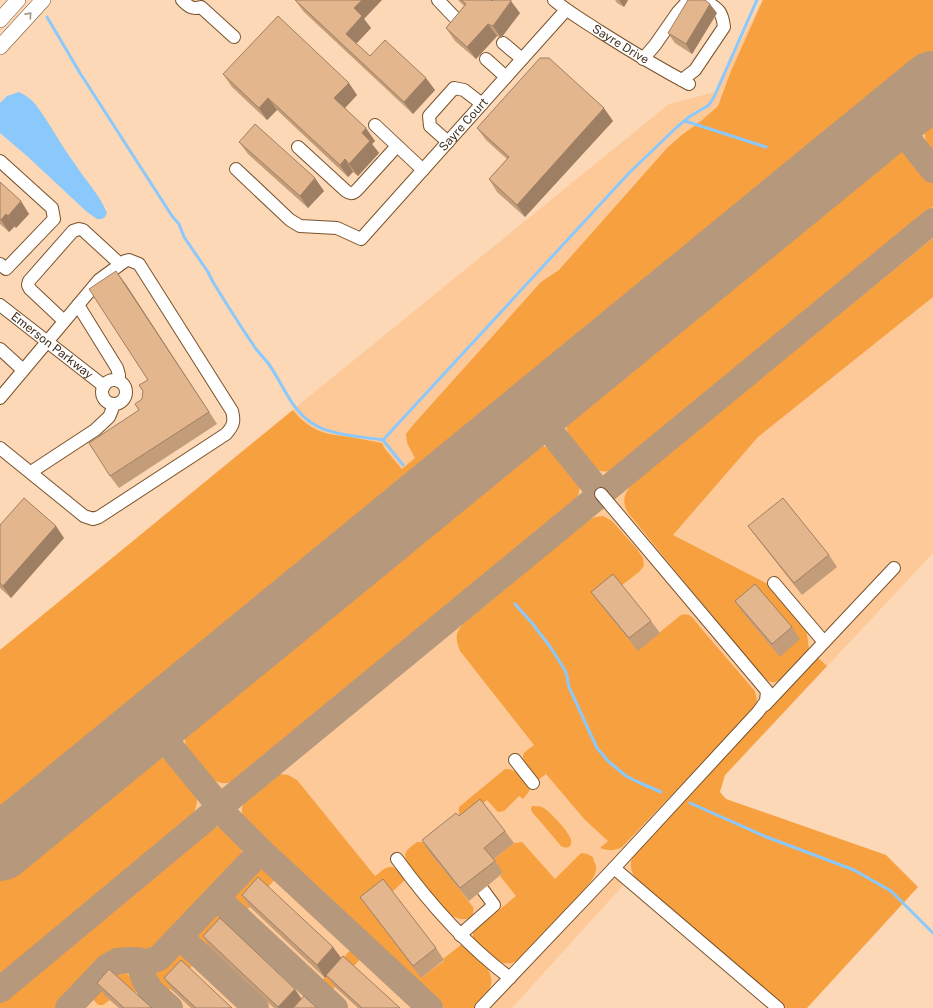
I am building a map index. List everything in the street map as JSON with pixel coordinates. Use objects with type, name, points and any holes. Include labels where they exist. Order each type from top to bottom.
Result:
[{"type":"main road","points":[[1,18],[18,0]]},
{"type":"main road","points":[[0,47],[43,0]]},
{"type":"street","points":[[182,0],[190,8],[196,9],[201,7],[234,37]]},
{"type":"street","points":[[438,0],[459,22]]},
{"type":"street","name":"Sayre Drive","points":[[554,0],[566,10],[643,59],[686,82],[724,27],[723,18],[720,11],[704,0]]},
{"type":"street","points":[[643,59],[655,45],[678,12],[689,0]]},
{"type":"street","name":"Sayre Court","points":[[236,169],[290,220],[300,226],[337,228],[361,239],[566,10]]},
{"type":"street","points":[[1,18],[15,30]]},
{"type":"street","points":[[503,43],[522,59]]},
{"type":"street","points":[[486,59],[506,77]]},
{"type":"street","points":[[448,142],[430,126],[429,116],[454,88],[464,90],[482,104]]},
{"type":"street","points":[[374,125],[423,170]]},
{"type":"street","points":[[298,147],[349,194],[354,193],[357,190],[397,146]]},
{"type":"street","points":[[0,161],[52,208],[54,219],[6,269],[0,264]]},
{"type":"street","points":[[64,321],[30,289],[28,285],[29,281],[73,231],[83,230],[120,264]]},
{"type":"street","points":[[0,398],[99,280],[120,264],[129,260],[139,264],[232,411],[234,417],[231,428],[226,434],[93,519],[84,516],[0,448]]},
{"type":"street","name":"Emerson Parkway","points":[[0,305],[104,386]]},
{"type":"street","points":[[30,472],[95,430],[109,417],[113,404],[120,403],[125,395],[125,386],[119,381],[117,368],[78,305]]},
{"type":"street","points":[[0,349],[23,370]]},
{"type":"street","name":"Emerson Parkway","points":[[113,404],[106,402],[101,390],[111,380],[119,381]]},
{"type":"street","points":[[601,494],[767,691],[766,701],[758,712]]},
{"type":"street","points":[[481,1008],[894,568]]},
{"type":"street","points":[[774,582],[824,642]]},
{"type":"street","points":[[515,760],[533,783]]},
{"type":"street","points":[[397,859],[460,935],[494,966],[510,978]]},
{"type":"street","points":[[614,868],[778,1008]]},
{"type":"street","points":[[460,935],[494,905],[483,890]]},
{"type":"shaded area","points":[[762,0],[933,0],[933,553],[647,859],[512,1008],[0,1008],[0,650],[248,446],[669,104],[715,92]]},
{"type":"shaded area","points":[[763,0],[933,0],[933,63],[0,829],[0,650],[293,410],[301,419],[317,430],[329,434],[382,443],[385,449],[402,469],[415,458],[407,443],[406,434],[413,425],[541,282],[559,270],[667,148],[718,106],[731,71]]},
{"type":"shaded area","points":[[933,109],[933,154],[925,136],[925,127]]},
{"type":"shaded area","points":[[902,151],[916,162],[933,182],[933,206],[928,213],[616,467],[609,471],[604,471],[592,466],[578,450],[567,431],[566,420],[569,410],[580,396],[813,205],[843,183],[877,153]]},
{"type":"shaded area","points":[[933,238],[933,297],[758,437],[673,535],[768,584],[794,609],[806,626],[809,650],[779,680],[776,682],[770,682],[764,678],[629,514],[625,507],[624,501],[627,490],[646,472]]},
{"type":"shaded area","points":[[536,443],[554,452],[578,479],[579,495],[576,501],[436,621],[249,776],[232,782],[222,783],[210,778],[204,773],[194,760],[185,741],[187,723],[190,717],[511,453],[523,446]]},
{"type":"shaded area","points":[[603,516],[612,521],[643,558],[644,566],[639,572],[621,586],[638,650],[681,615],[687,614],[754,690],[757,700],[749,714],[622,847],[611,850],[600,848],[608,841],[585,820],[546,774],[538,780],[525,763],[523,756],[524,753],[534,745],[460,651],[457,637],[458,631],[463,624],[587,521],[595,517]]},
{"type":"shaded area","points":[[817,657],[827,666],[725,775],[720,792],[726,799],[886,855],[918,887],[807,1008],[786,1008],[635,878],[631,864],[635,851]]},
{"type":"shaded area","points":[[153,757],[170,761],[179,770],[195,793],[197,801],[194,813],[140,865],[0,978],[0,872],[112,780],[140,759]]},
{"type":"shaded area","points":[[505,769],[513,770],[520,775],[530,789],[528,793],[523,799],[519,796],[504,811],[498,812],[487,800],[462,821],[459,814],[459,807]]},
{"type":"shaded area","points":[[279,774],[288,775],[297,780],[375,876],[385,869],[392,867],[398,870],[406,879],[392,892],[421,978],[444,961],[443,959],[462,944],[487,968],[490,974],[491,985],[489,990],[474,1008],[444,1008],[248,825],[242,813],[242,808],[247,798],[271,777]]},
{"type":"shaded area","points":[[532,806],[542,807],[554,817],[570,837],[571,845],[569,847],[567,848],[561,846],[532,812]]},
{"type":"shaded area","points":[[224,827],[236,835],[240,844],[242,854],[241,859],[236,867],[162,944],[149,952],[115,953],[102,964],[60,1008],[0,1008],[0,998],[207,829]]},
{"type":"shaded area","points":[[417,842],[423,842],[473,907],[473,915],[471,917],[462,919],[451,915],[409,865],[405,854],[408,849]]},
{"type":"shaded area","points":[[522,842],[555,879],[581,853],[593,857],[596,872],[587,887],[521,959],[512,963],[506,963],[500,962],[490,956],[473,937],[473,933],[516,896],[500,876],[503,873],[493,860],[514,843]]},
{"type":"shaded area","points":[[263,866],[268,866],[278,876],[250,907],[246,910],[243,909],[234,902],[233,894],[255,870]]},
{"type":"shaded area","points":[[219,915],[225,918],[232,926],[207,953],[198,945],[195,933],[212,916]]},
{"type":"shaded area","points":[[354,946],[364,955],[331,991],[327,991],[321,986],[321,982]]},
{"type":"shaded area","points":[[181,952],[187,954],[196,962],[188,970],[173,991],[170,989],[164,995],[154,982],[155,975],[170,958],[176,953]]},
{"type":"shaded area","points":[[117,968],[126,973],[135,981],[138,986],[137,990],[133,995],[105,996],[110,1000],[103,1005],[99,1005],[93,997],[92,992],[94,987],[104,975]]},
{"type":"water","points":[[19,92],[30,99],[41,112],[104,206],[107,213],[105,217],[102,219],[97,219],[87,212],[0,133],[0,103],[7,96]]},
{"type":"building","points":[[295,0],[362,0],[354,8],[362,16],[346,34],[370,56],[385,40],[426,78],[404,102]]},
{"type":"building","points":[[461,0],[511,1],[493,26],[488,24],[467,47],[446,28],[466,4]]},
{"type":"building","points":[[688,0],[705,0],[710,4],[686,44],[668,33]]},
{"type":"building","points":[[278,16],[349,83],[334,98],[366,128],[362,133],[370,141],[349,164],[345,159],[340,165],[268,98],[259,108],[223,74]]},
{"type":"building","points":[[540,58],[549,58],[604,108],[517,205],[489,179],[509,157],[477,128]]},
{"type":"building","points":[[255,124],[315,178],[300,196],[239,142]]},
{"type":"building","points":[[0,182],[21,201],[8,216],[6,214],[1,220],[0,219]]},
{"type":"building","points":[[116,271],[209,412],[110,476],[89,443],[139,410],[135,404],[142,399],[143,391],[139,385],[148,380],[89,289]]},
{"type":"building","points":[[24,498],[56,526],[3,586],[0,583],[0,525]]},
{"type":"building","points":[[783,498],[829,555],[794,583],[748,526]]},
{"type":"building","points":[[613,574],[651,621],[629,638],[591,592]]},
{"type":"building","points":[[755,584],[792,627],[772,644],[735,601]]},
{"type":"building","points":[[480,799],[505,831],[484,848],[495,861],[460,888],[422,840],[456,813],[459,816]]},
{"type":"building","points":[[258,877],[333,947],[317,965],[242,895]]},
{"type":"building","points":[[383,879],[436,948],[413,966],[360,897]]},
{"type":"building","points":[[220,918],[295,989],[278,1007],[203,936]]},
{"type":"building","points":[[343,956],[400,1008],[362,1008],[326,975]]},
{"type":"building","points":[[181,960],[232,1008],[196,1008],[164,978]]},
{"type":"building","points":[[109,969],[152,1008],[124,1008],[97,983]]},
{"type":"building","points":[[304,996],[317,1008],[293,1008]]},
{"type":"waterway","points":[[383,440],[630,172],[677,127],[689,117],[709,105],[714,97],[757,0]]},
{"type":"waterway","points":[[47,17],[80,73],[172,216],[179,224],[184,237],[208,272],[229,308],[256,349],[274,371],[293,405],[306,419],[322,428],[348,435],[383,440],[403,465]]},
{"type":"waterway","points":[[685,121],[766,147]]},
{"type":"waterway","points":[[515,604],[551,648],[566,672],[569,687],[597,748],[608,761],[626,776],[661,792]]},
{"type":"waterway","points":[[690,803],[764,836],[854,870],[891,891],[933,933]]},
{"type":"taxiway","points":[[892,119],[933,170]]},
{"type":"taxiway","points":[[0,990],[220,807],[933,221]]},
{"type":"taxiway","points":[[534,411],[601,494]]},
{"type":"taxiway","points":[[68,1008],[108,966],[117,961],[131,960],[148,962],[159,958],[261,851],[228,818],[152,724]]},
{"type":"taxiway","points":[[261,851],[430,1008]]},
{"type":"taxiway","points":[[217,898],[335,1008]]},
{"type":"taxiway","points":[[180,937],[256,1008]]},
{"type":"taxiway","points":[[138,960],[144,979],[151,991],[170,1008]]},
{"type":"runway","points":[[0,848],[933,84]]}]
